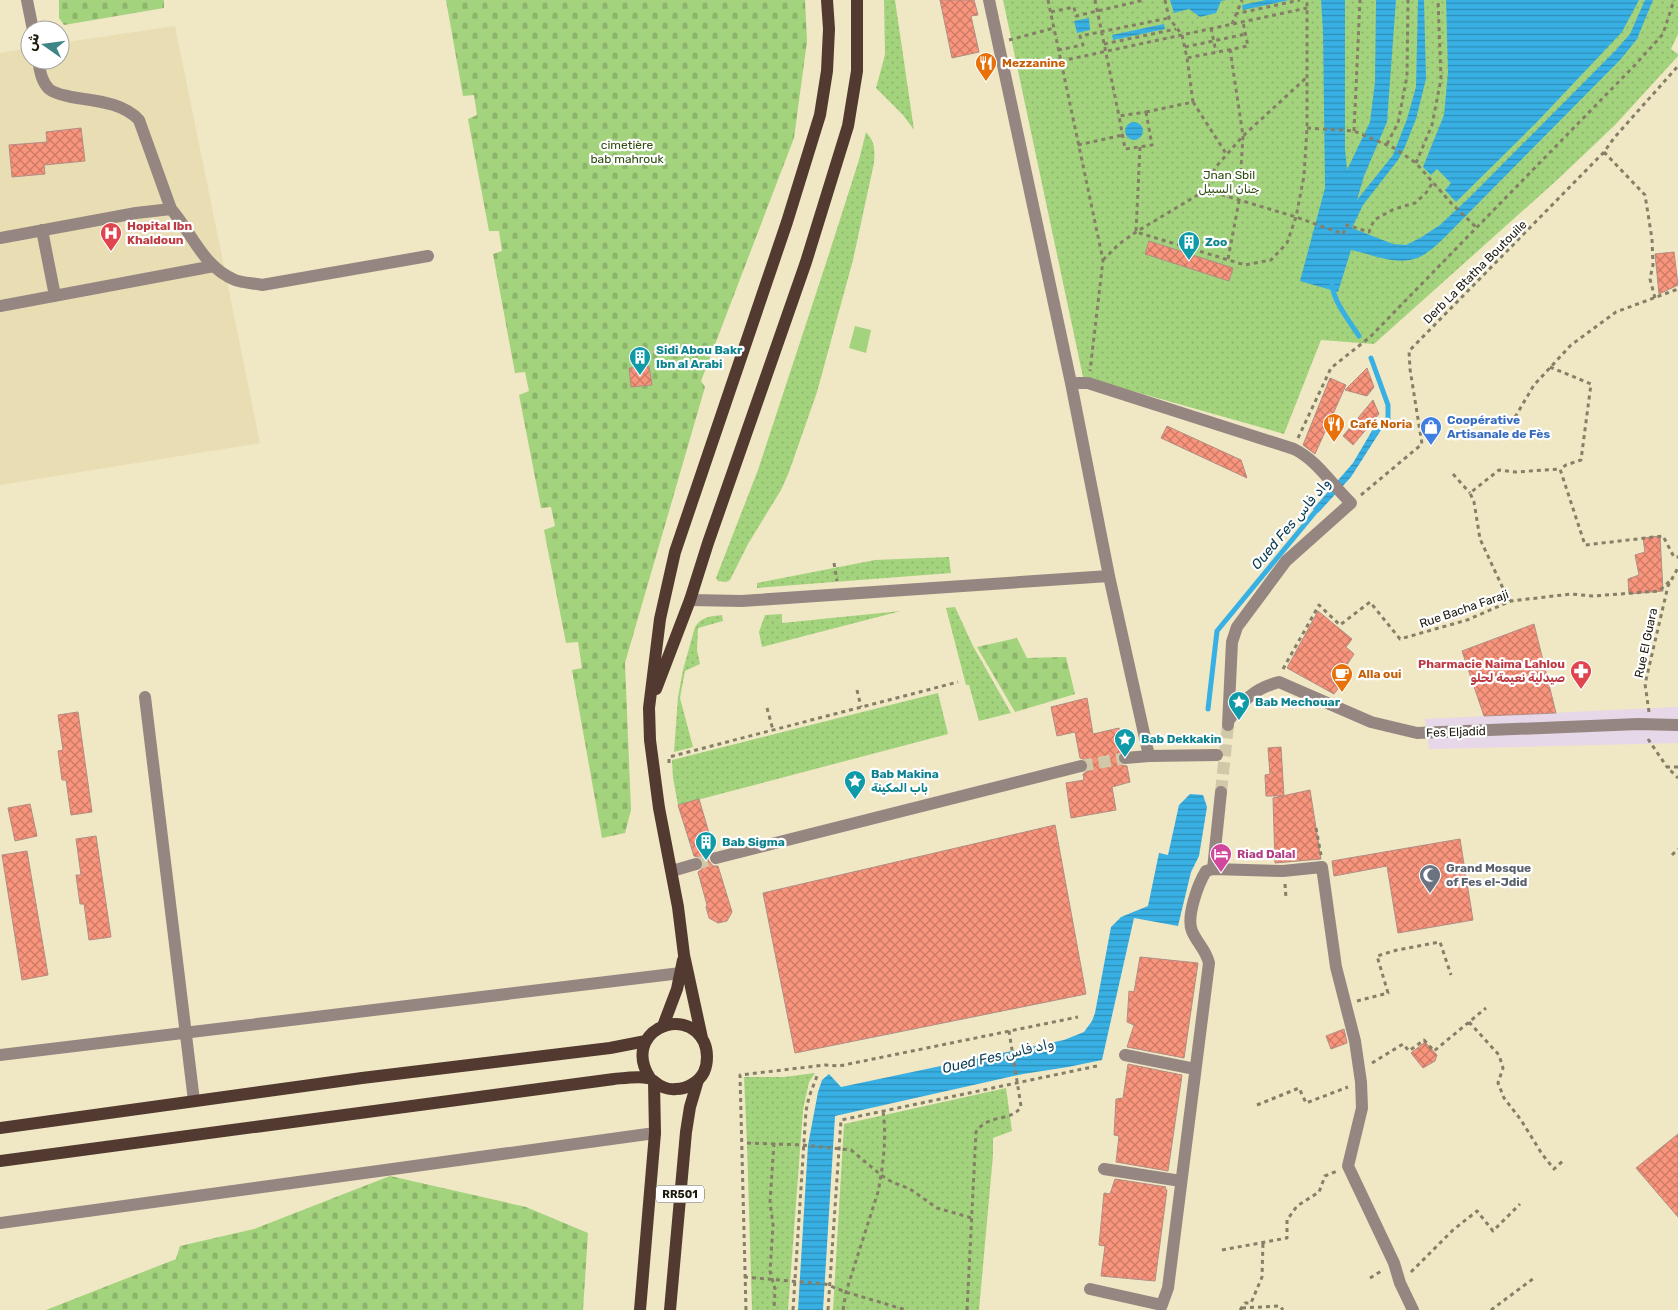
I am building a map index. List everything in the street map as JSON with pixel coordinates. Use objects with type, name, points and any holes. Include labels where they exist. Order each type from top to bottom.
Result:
[{"type":"main road","points":[[702,1038],[684,955],[672,871],[659,808],[650,740],[649,708],[660,619],[675,552],[796,194],[820,115],[827,71],[829,29],[827,0]]},
{"type":"main road","points":[[649,708],[690,600],[806,262],[848,126],[857,71],[857,0]]},
{"type":"main road","points":[[663,1026],[681,973],[684,955]]},
{"type":"main road","points":[[0,1128],[362,1078],[610,1048],[646,1042],[656,1030],[673,1024],[684,1025],[694,1030],[702,1038]]},
{"type":"main road","name":"RR501","points":[[670,1310],[686,1132],[690,1107],[698,1080],[706,1064],[706,1046],[702,1038]]},
{"type":"main road","name":"RR501","points":[[640,1310],[655,1133],[652,1080],[645,1070],[642,1061],[642,1051],[646,1042]]},
{"type":"main road","points":[[0,1161],[614,1078],[652,1080],[665,1088],[676,1090],[688,1087],[698,1080]]},
{"type":"street","points":[[27,0],[31,20]]},
{"type":"street","points":[[989,0],[1109,576],[1149,756]]},
{"type":"street","points":[[40,70],[42,78],[49,89],[61,95],[120,106],[131,112],[139,120],[171,209],[205,259],[237,281],[262,285],[428,256]]},
{"type":"street","points":[[0,238],[136,213],[171,209]]},
{"type":"street","points":[[42,230],[56,296]]},
{"type":"street","points":[[0,306],[214,266]]},
{"type":"street","points":[[1070,382],[1088,383],[1294,449],[1325,474],[1340,493],[1351,503],[1286,561],[1237,627],[1232,642],[1228,723],[1238,706],[1252,693],[1267,685],[1279,682]]},
{"type":"street","points":[[690,600],[742,601],[1109,576]]},
{"type":"street","name":"Fes Eljadid","points":[[1279,682],[1371,722],[1417,733],[1644,725],[1678,726]]},
{"type":"street","points":[[145,696],[194,1101]]},
{"type":"street","points":[[1125,758],[1217,755]]},
{"type":"street","points":[[716,858],[1081,766]]},
{"type":"street","points":[[1212,869],[1221,792]]},
{"type":"street","points":[[672,871],[696,864]]},
{"type":"street","points":[[1090,1289],[1161,1307],[1168,1288],[1209,963],[1207,954],[1190,925],[1196,891],[1206,871],[1212,869],[1283,871],[1322,866],[1336,967],[1355,1041],[1360,1076],[1362,1108],[1348,1166],[1394,1263],[1400,1283],[1413,1310]]},
{"type":"street","points":[[0,1056],[681,973]]},
{"type":"street","points":[[1125,1055],[1195,1068]]},
{"type":"street","points":[[0,1223],[655,1133]]},
{"type":"street","points":[[1104,1169],[1181,1181]]},
{"type":"path","points":[[1048,0],[1103,260],[1088,383]]},
{"type":"path","points":[[1095,0],[1120,116],[1125,149],[1152,145],[1146,112]]},
{"type":"path","points":[[1051,12],[1074,8],[1076,16],[1144,0]]},
{"type":"path","points":[[1164,0],[1169,18],[1182,35],[1194,102],[1227,155]]},
{"type":"path","points":[[1231,24],[1242,0]]},
{"type":"path","points":[[1235,14],[1300,0]]},
{"type":"path","points":[[1136,232],[1245,265],[1271,260],[1287,244],[1296,217],[1304,176],[1308,76],[1307,0]]},
{"type":"path","points":[[1354,131],[1360,0]]},
{"type":"path","points":[[1387,144],[1398,123],[1407,76],[1408,0]]},
{"type":"path","points":[[1416,164],[1432,125],[1441,79],[1438,0]]},
{"type":"path","points":[[1294,449],[1331,368],[1370,337],[1635,65],[1663,34],[1674,0]]},
{"type":"path","points":[[1061,61],[1307,8]]},
{"type":"path","points":[[1058,50],[1083,45],[1080,36],[1169,18]]},
{"type":"path","points":[[1187,58],[1248,46],[1243,22]]},
{"type":"path","points":[[999,42],[1054,28]]},
{"type":"path","points":[[1211,28],[1216,52]]},
{"type":"path","points":[[1104,44],[1176,29]]},
{"type":"path","points":[[1184,47],[1246,34]]},
{"type":"path","points":[[1228,260],[1239,201],[1243,136],[1230,49]]},
{"type":"path","name":"Derb La Btatha Boutouile","points":[[1351,503],[1422,444],[1410,369],[1409,351],[1604,152],[1614,138],[1678,66]]},
{"type":"path","points":[[1103,260],[1119,244],[1136,232],[1206,190],[1215,168],[1243,136],[1308,76]]},
{"type":"path","points":[[1120,116],[1194,102]]},
{"type":"path","points":[[1307,128],[1354,131],[1394,148],[1416,164],[1452,204],[1476,227]]},
{"type":"path","points":[[1078,144],[1123,135]]},
{"type":"path","points":[[1136,232],[1140,147]]},
{"type":"path","points":[[1604,152],[1645,194],[1652,239],[1653,265],[1650,279],[1655,298]]},
{"type":"path","points":[[1206,190],[1296,217],[1343,234],[1347,225],[1369,232],[1374,220],[1394,209],[1415,203],[1426,193],[1433,182]]},
{"type":"path","points":[[1510,424],[1534,385],[1571,346],[1616,312],[1678,289]]},
{"type":"path","points":[[1470,493],[1498,470],[1516,472],[1560,469],[1580,460],[1591,384],[1550,367]]},
{"type":"path","points":[[1560,469],[1584,545],[1663,536],[1674,557],[1678,557]]},
{"type":"path","points":[[1453,474],[1470,493],[1474,502],[1480,539],[1507,597],[1511,601]]},
{"type":"path","points":[[834,563],[837,582]]},
{"type":"path","name":"Rue El Guara","points":[[1644,725],[1645,684],[1668,586],[1678,568]]},
{"type":"path","name":"Rue Bacha Faraji","points":[[1279,682],[1284,664],[1319,605],[1340,625],[1370,602],[1400,639],[1467,620],[1511,601],[1571,594],[1593,596],[1659,591],[1673,578]]},
{"type":"path","points":[[669,767],[668,757],[958,682]]},
{"type":"path","points":[[857,690],[861,707]]},
{"type":"path","points":[[767,708],[773,730]]},
{"type":"path","points":[[1644,725],[1667,767],[1678,778]]},
{"type":"path","points":[[1667,767],[1678,767]]},
{"type":"path","points":[[1316,828],[1322,866]]},
{"type":"path","points":[[1672,855],[1678,850]]},
{"type":"path","points":[[1346,1004],[1388,993],[1377,956],[1397,950],[1440,942],[1451,975]]},
{"type":"path","points":[[1257,1105],[1299,1088],[1306,1103],[1360,1076],[1404,1044],[1410,1051],[1424,1040],[1434,1051],[1486,1008]]},
{"type":"path","points":[[746,1310],[740,1075],[825,1065],[839,1066],[1078,1017]]},
{"type":"path","points":[[1469,1022],[1499,1055],[1502,1068],[1498,1083],[1504,1098],[1521,1120],[1542,1154],[1554,1169],[1565,1159]]},
{"type":"path","points":[[967,1310],[976,1132],[984,1122],[1015,1113],[1020,1109],[1021,1102],[1009,1031]]},
{"type":"path","points":[[828,1310],[841,1120],[1017,1080],[1097,1066]]},
{"type":"path","points":[[792,1310],[803,1145],[809,1097],[817,1076]]},
{"type":"path","points":[[843,1310],[846,1292],[878,1192],[885,1126],[883,1111]]},
{"type":"path","points":[[747,1142],[808,1145],[850,1150],[881,1175],[892,1182],[910,1189],[937,1208],[972,1218]]},
{"type":"path","points":[[774,1143],[770,1202],[773,1225],[770,1271],[775,1289],[774,1310]]},
{"type":"path","points":[[1222,1250],[1287,1238],[1287,1220],[1297,1206],[1319,1192],[1325,1176],[1348,1166]]},
{"type":"path","points":[[1400,1283],[1453,1230],[1477,1211],[1493,1231],[1520,1204]]},
{"type":"path","points":[[1241,1309],[1245,1303],[1251,1303],[1262,1277],[1263,1242]]},
{"type":"path","points":[[744,1277],[825,1284],[906,1310]]},
{"type":"path","points":[[1491,1310],[1534,1278]]},
{"type":"path","points":[[1241,1309],[1280,1306],[1282,1310]]},
{"type":"shaded area","name":"Hopital Ibn Khaldoun","points":[[175,26],[260,443],[0,485],[0,53],[20,50],[20,70],[70,70],[70,42]]},
{"type":"shaded area","points":[[1678,707],[1678,743],[1429,749],[1425,719]]},
{"type":"green space","points":[[59,0],[164,0],[164,8],[70,24],[70,20],[60,20]]},
{"type":"green space","name":"cimetière bab mahrouk","points":[[446,0],[805,0],[807,41],[794,138],[701,381],[705,387],[625,663],[631,810],[625,833],[602,838],[572,670],[582,668],[578,642],[566,643],[544,530],[555,526],[551,507],[541,508],[519,395],[529,391],[525,372],[515,373],[493,254],[502,251],[499,231],[489,231],[468,119],[477,115],[474,95],[463,96]]},
{"type":"green space","points":[[884,0],[895,0],[914,130],[903,115],[876,88],[885,55]]},
{"type":"green space","name":"Jnan Sbil جنان السبيل","points":[[1003,0],[1678,0],[1678,34],[1671,49],[1678,56],[1615,125],[1556,181],[1374,344],[1321,340],[1284,434],[1083,377]]},
{"type":"green space","points":[[866,132],[874,146],[874,163],[853,260],[817,392],[781,490],[748,544],[730,580],[726,582],[718,581],[716,578],[758,470],[859,160]]},
{"type":"green space","points":[[855,326],[871,330],[866,353],[849,348]]},
{"type":"green space","points":[[949,557],[951,573],[757,588],[757,583],[875,560]]},
{"type":"green space","points":[[955,607],[973,646],[1011,713],[979,721],[969,685],[966,685],[946,608]]},
{"type":"green space","points":[[901,611],[762,647],[759,632],[765,615],[782,614],[782,623]]},
{"type":"green space","points":[[722,615],[723,621],[698,628],[697,650],[700,664],[685,671],[680,698],[693,747],[674,752],[678,697],[683,670],[695,627],[703,619]]},
{"type":"green space","points":[[1017,638],[1027,658],[1066,657],[1075,694],[1015,712],[977,647]]},
{"type":"green space","points":[[938,693],[948,734],[678,805],[672,760]]},
{"type":"green space","points":[[815,1073],[809,1082],[803,1110],[788,1310],[752,1310],[744,1077],[784,1077]]},
{"type":"green space","points":[[1006,1088],[1012,1131],[993,1138],[979,1310],[833,1310],[844,1124]]},
{"type":"green space","points":[[390,1176],[526,1207],[588,1233],[583,1310],[46,1310],[176,1259],[180,1246],[254,1229]]},
{"type":"water","points":[[1170,0],[1226,0],[1221,1],[1216,13],[1200,17],[1189,9],[1174,13]]},
{"type":"water","points":[[1266,0],[1289,0],[1243,10],[1242,5]]},
{"type":"water","points":[[1321,0],[1345,0],[1345,149],[1347,170],[1370,122],[1375,82],[1376,0],[1396,0],[1387,122],[1364,176],[1357,200],[1393,155],[1407,119],[1416,87],[1418,0],[1424,0],[1426,79],[1416,119],[1398,160],[1363,205],[1352,228],[1393,244],[1406,245],[1440,225],[1470,197],[1615,51],[1630,34],[1645,0],[1653,0],[1637,39],[1621,59],[1437,244],[1417,258],[1401,261],[1351,250],[1338,292],[1300,281],[1325,188]]},
{"type":"water","points":[[1446,0],[1639,0],[1622,32],[1536,123],[1456,202],[1445,190],[1451,183],[1437,169],[1431,175],[1423,167],[1444,115],[1448,72]]},
{"type":"water","points":[[1089,18],[1090,30],[1077,33],[1074,21]]},
{"type":"water","points":[[1164,24],[1165,29],[1113,40],[1112,35]]},
{"type":"water","points":[[1134,122],[1140,125],[1143,131],[1140,137],[1134,140],[1128,137],[1125,131],[1128,125]]},
{"type":"water","points":[[1373,429],[1381,430],[1351,477],[1318,513],[1313,509],[1353,463]]},
{"type":"water","points":[[1190,794],[1203,795],[1207,807],[1199,856],[1191,872],[1178,926],[1134,918],[1102,1060],[1023,1074],[835,1116],[823,1310],[798,1310],[808,1145],[822,1080],[829,1074],[841,1087],[1064,1040],[1084,1032],[1095,1013],[1111,927],[1121,917],[1148,906],[1159,853],[1168,855],[1179,805]]},
{"type":"building","points":[[940,0],[974,0],[978,15],[971,16],[979,52],[952,58]]},
{"type":"building","points":[[81,128],[85,161],[44,165],[45,174],[12,177],[9,145],[47,142],[46,132]]},
{"type":"building","name":"Zoo","points":[[1149,241],[1233,268],[1229,281],[1145,254]]},
{"type":"building","points":[[1674,252],[1678,285],[1659,294],[1655,254]]},
{"type":"building","name":"Sidi Abou Bakr Ibn al Arabi","points":[[649,366],[652,385],[631,387],[629,368]]},
{"type":"building","points":[[1367,368],[1374,387],[1367,396],[1345,390]]},
{"type":"building","points":[[1330,378],[1346,385],[1315,454],[1303,445]]},
{"type":"building","points":[[1373,400],[1379,414],[1353,445],[1343,436]]},
{"type":"building","points":[[1167,426],[1241,460],[1247,478],[1161,438]]},
{"type":"building","points":[[1660,536],[1663,591],[1629,594],[1628,579],[1639,575],[1635,555],[1645,552],[1643,538]]},
{"type":"building","points":[[1318,611],[1352,639],[1346,647],[1354,654],[1337,680],[1342,683],[1334,694],[1287,668]]},
{"type":"building","points":[[1534,624],[1556,713],[1484,716],[1462,651]]},
{"type":"building","points":[[1087,698],[1093,734],[1119,728],[1124,750],[1118,754],[1117,759],[1121,765],[1127,766],[1130,782],[1112,787],[1116,810],[1071,818],[1066,783],[1084,780],[1083,774],[1087,771],[1089,764],[1086,760],[1080,758],[1075,732],[1057,736],[1051,707]]},
{"type":"building","points":[[78,712],[92,812],[71,815],[66,780],[62,780],[58,751],[63,750],[58,715]]},
{"type":"building","points":[[1281,747],[1284,796],[1266,796],[1265,775],[1270,774],[1268,748]]},
{"type":"building","points":[[1310,790],[1321,859],[1275,863],[1273,798]]},
{"type":"building","name":"Bab Sigma","points":[[699,799],[714,850],[708,855],[708,860],[713,866],[718,866],[732,912],[727,921],[718,923],[709,918],[698,872],[702,869],[704,862],[701,858],[694,856],[678,805]]},
{"type":"building","points":[[30,804],[37,836],[15,841],[8,808]]},
{"type":"building","points":[[1055,825],[1086,994],[795,1053],[763,893]]},
{"type":"building","points":[[96,836],[111,937],[89,940],[84,904],[80,904],[76,875],[81,875],[76,839]]},
{"type":"building","name":"Grand Mosque of Fes el-Jdid","points":[[1460,839],[1473,920],[1398,933],[1387,866],[1334,876],[1332,861]]},
{"type":"building","points":[[27,851],[48,975],[22,980],[2,855]]},
{"type":"building","points":[[1140,957],[1198,963],[1184,1058],[1127,1047],[1134,1025],[1127,1022],[1129,991],[1134,992]]},
{"type":"building","points":[[1344,1029],[1347,1043],[1331,1049],[1326,1036]]},
{"type":"building","points":[[1425,1042],[1437,1055],[1435,1061],[1423,1068],[1411,1053]]},
{"type":"building","points":[[1128,1064],[1182,1075],[1168,1171],[1116,1162],[1119,1136],[1114,1135],[1116,1099],[1123,1098]]},
{"type":"building","points":[[1678,1134],[1678,1217],[1636,1168]]},
{"type":"building","points":[[1115,1179],[1166,1187],[1155,1281],[1101,1276],[1105,1246],[1099,1245],[1104,1193],[1110,1194]]},
{"type":"waterway","points":[[1332,284],[1335,297],[1359,336]]},
{"type":"waterway","name":"Oued Fes واد فاس","points":[[1371,358],[1388,405],[1388,419],[1374,434]]},
{"type":"waterway","name":"Oued Fes واد فاس","points":[[1208,709],[1217,631],[1320,506]]},
{"type":"tunnel","points":[[1221,792],[1228,725]]},
{"type":"tunnel","points":[[1081,766],[1125,758]]},
{"type":"tunnel","points":[[696,864],[716,858]]},
{"type":"place","name":"Mezzanine","points":[[986,82]]},
{"type":"place","name":"Hopital Ibn Khaldoun","points":[[111,252]]},
{"type":"place","name":"Zoo","points":[[1189,261]]},
{"type":"place","name":"Sidi Abou Bakr Ibn al Arabi","points":[[640,376]]},
{"type":"place","name":"Café Noria","points":[[1334,443]]},
{"type":"place","name":"Coopérative Artisanale de Fès","points":[[1431,446]]},
{"type":"place","name":"Pharmacie Naima Lahlou صيدلية نعيمة لحلو","points":[[1581,690]]},
{"type":"place","name":"Alla oui","points":[[1342,693]]},
{"type":"place","name":"Bab Mechouar","points":[[1239,721]]},
{"type":"place","name":"Bab Dekkakin","points":[[1125,758]]},
{"type":"place","name":"Bab Makina باب المكينة","points":[[855,800]]},
{"type":"place","name":"Bab Sigma","points":[[706,861]]},
{"type":"place","name":"Riad Dalal","points":[[1221,873]]},
{"type":"place","name":"Grand Mosque of Fes el-Jdid","points":[[1430,894]]}]
